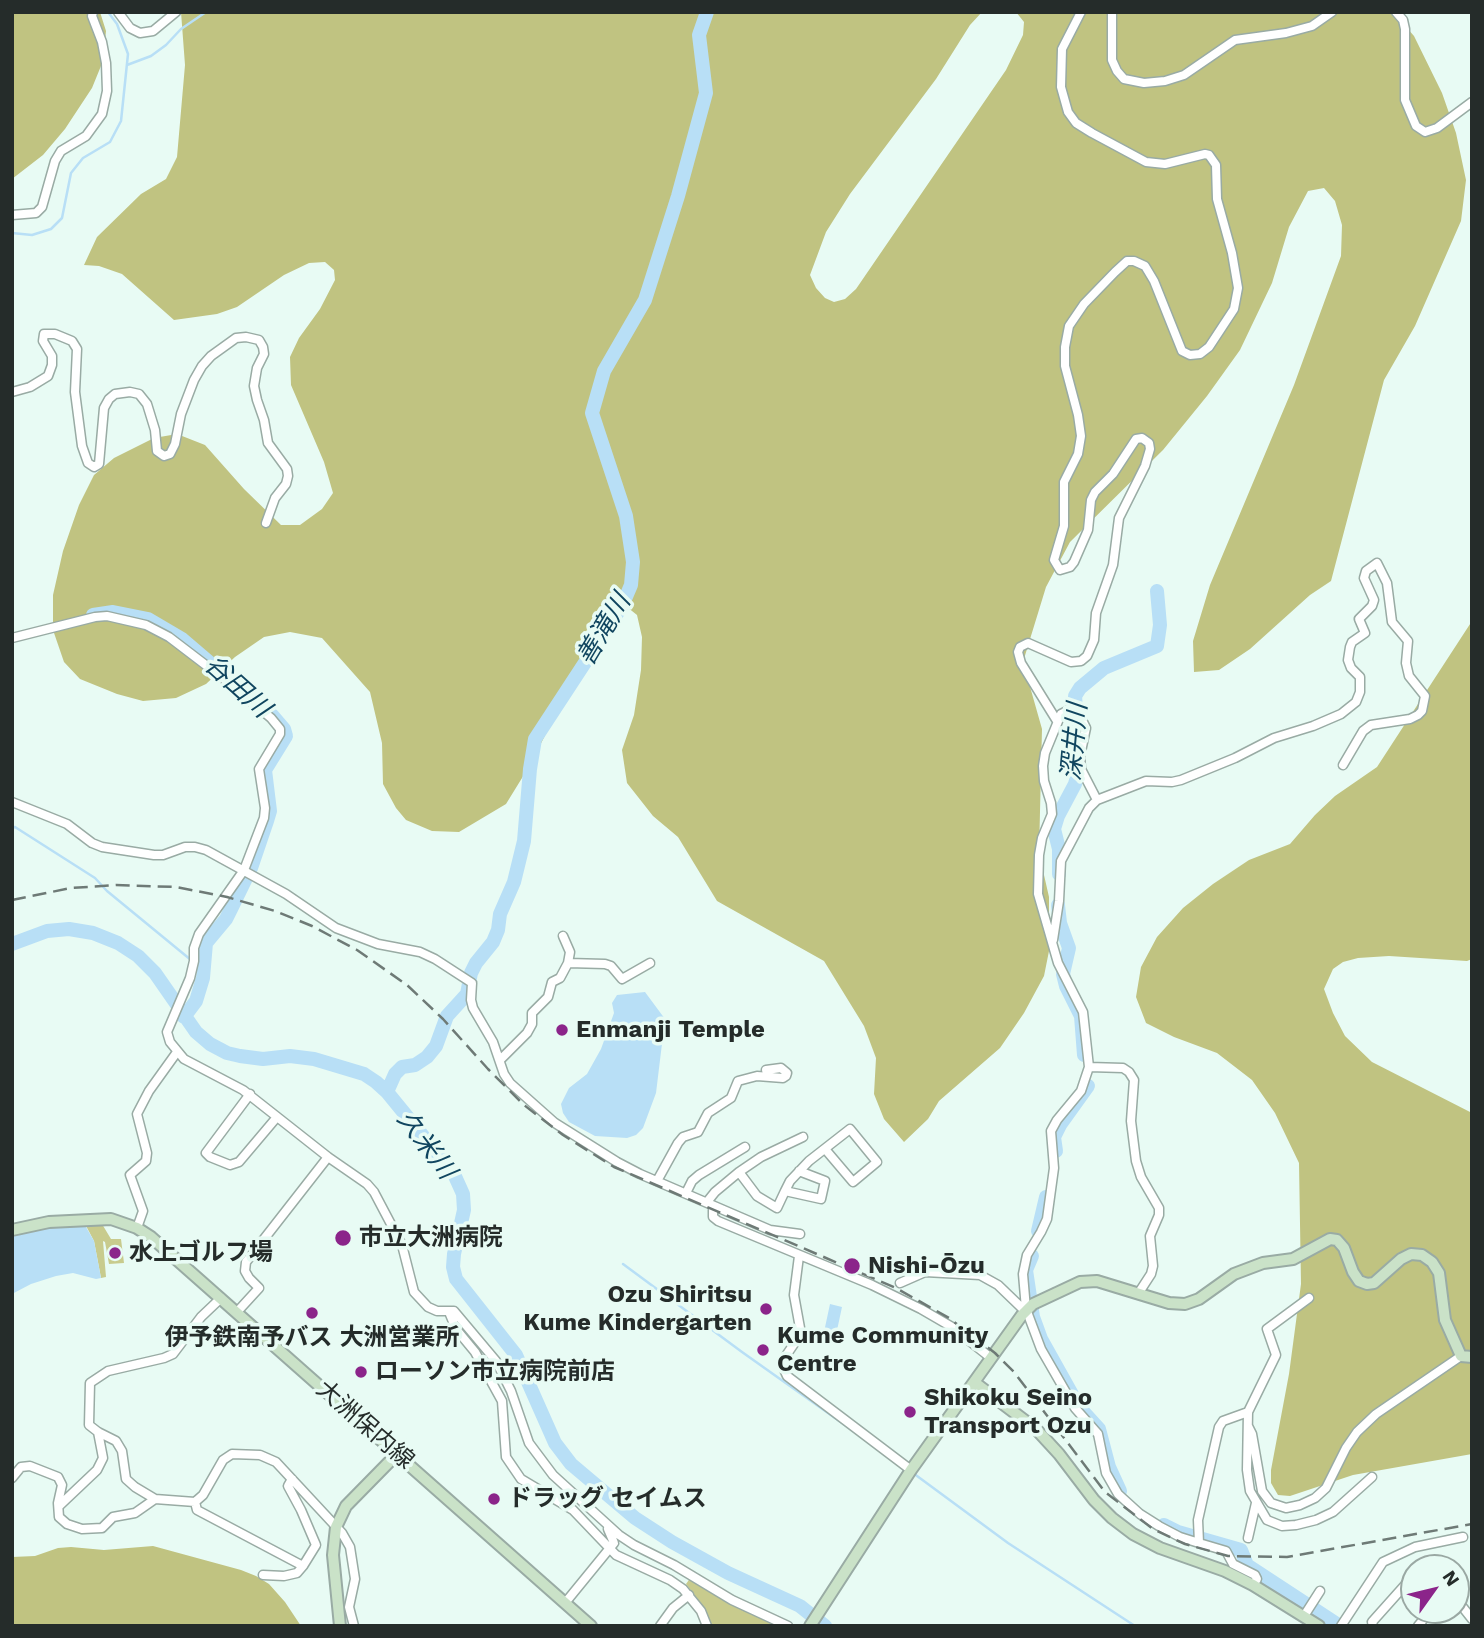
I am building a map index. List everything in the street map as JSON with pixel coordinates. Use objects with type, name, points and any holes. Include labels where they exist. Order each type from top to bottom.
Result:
[{"type":"street","points":[[12,215],[36,213],[42,207],[51,172],[61,151],[86,136],[102,114],[107,91],[107,73],[93,12]]},
{"type":"street","points":[[118,12],[130,28],[140,33],[153,31],[176,12]]},
{"type":"street","points":[[1057,721],[1021,663],[1018,652],[1020,647],[1028,643],[1071,662],[1081,661],[1087,656],[1094,640],[1096,613],[1113,565],[1119,518],[1145,466],[1150,449],[1149,443],[1142,438],[1136,439],[1113,474],[1095,492],[1091,500],[1088,530],[1074,562],[1070,567],[1060,570],[1054,560],[1064,526],[1064,482],[1078,454],[1081,436],[1065,366],[1069,326],[1084,304],[1115,272],[1127,261],[1134,261],[1145,266],[1154,281],[1182,351],[1189,355],[1200,354],[1209,347],[1234,309],[1238,288],[1232,253],[1217,199],[1216,165],[1209,155],[1165,164],[1146,162],[1076,123],[1068,112],[1060,87],[1062,49],[1082,12]]},
{"type":"street","points":[[1111,12],[1112,60],[1117,71],[1124,79],[1144,83],[1184,75],[1235,40],[1286,33],[1312,26],[1332,12]]},
{"type":"street","points":[[1396,12],[1404,20],[1405,100],[1416,126],[1425,132],[1437,128],[1472,102]]},
{"type":"street","points":[[12,392],[30,387],[48,376],[52,356],[41,337],[44,334],[55,334],[72,341],[77,349],[75,392],[82,446],[88,463],[94,467],[99,464],[103,417],[109,399],[115,394],[130,392],[139,394],[146,404],[155,430],[157,451],[164,456],[170,454],[175,443],[181,415],[202,366],[236,338],[259,340],[264,354],[257,368],[254,386],[268,443],[287,469],[288,477],[275,498],[266,523]]},
{"type":"street","points":[[1053,942],[1061,861],[1089,808],[1097,800],[1146,781],[1181,780],[1235,758],[1274,738],[1325,721],[1356,702],[1362,685],[1360,677],[1350,668],[1348,660],[1352,642],[1365,633],[1359,619],[1372,606],[1374,600],[1364,578],[1366,571],[1377,563],[1387,583],[1392,622],[1408,641],[1406,663],[1409,676],[1425,696],[1418,715],[1410,719],[1371,725],[1363,731],[1343,765]]},
{"type":"street","points":[[12,638],[95,617],[107,616],[146,625],[169,637],[224,679],[271,718],[280,729],[280,734],[259,769],[264,818],[244,870],[199,934],[187,987],[167,1032],[177,1052],[184,1059],[250,1094],[374,1192],[402,1245],[414,1292],[428,1307],[454,1311],[505,1376],[529,1443],[539,1460],[553,1475],[634,1545],[674,1565],[732,1600],[788,1626]]},
{"type":"street","points":[[1097,800],[1081,769],[1080,756],[1086,728],[1084,720],[1078,712],[1069,710],[1061,714],[1045,752],[1044,781],[1052,814],[1042,838],[1037,879],[1038,894],[1058,963],[1083,1012],[1089,1067],[1081,1091],[1057,1119],[1051,1131],[1054,1168],[1047,1219],[1027,1255],[1023,1274],[1028,1307],[1041,1349],[1075,1408],[1098,1434],[1106,1473],[1118,1494],[1140,1514],[1180,1537],[1199,1539],[1226,1551],[1233,1564],[1255,1575],[1257,1579],[1253,1585]]},
{"type":"street","points":[[12,802],[67,824],[92,843],[102,847],[154,855],[195,847],[244,870],[336,928],[378,944],[420,952],[472,983],[473,1008],[493,1042],[510,1083],[555,1123],[617,1162],[657,1181],[770,1230],[800,1234]]},
{"type":"street","points":[[500,1060],[527,1034],[532,1024],[532,1013],[548,998],[552,982],[560,978],[568,963],[570,951],[563,936]]},
{"type":"street","points":[[568,963],[606,964],[622,979],[650,962]]},
{"type":"street","points":[[137,1228],[143,1212],[130,1175],[146,1161],[147,1153],[137,1114],[149,1091],[177,1052]]},
{"type":"street","points":[[1089,1067],[1123,1068],[1134,1080],[1131,1121],[1136,1161],[1141,1177],[1156,1201],[1159,1214],[1150,1236],[1153,1265],[1151,1274],[1138,1294]]},
{"type":"street","points":[[657,1181],[678,1143],[683,1137],[698,1132],[708,1113],[731,1098],[738,1081],[757,1076],[783,1078],[787,1073],[781,1068],[766,1070]]},
{"type":"street","points":[[250,1094],[206,1153],[210,1157],[230,1165],[239,1162],[277,1117]]},
{"type":"street","points":[[739,1172],[757,1196],[777,1208],[788,1184],[799,1171],[825,1149],[850,1129],[877,1162],[853,1182],[825,1149]]},
{"type":"street","points":[[803,1137],[761,1157],[715,1192],[710,1204],[713,1217],[872,1285],[921,1309],[952,1328],[991,1358]]},
{"type":"street","points":[[686,1193],[692,1181],[699,1175],[745,1147]]},
{"type":"street","points":[[237,1312],[259,1288],[245,1271],[246,1262],[328,1157]]},
{"type":"street","points":[[785,1191],[821,1199],[825,1181],[799,1171]]},
{"type":"street","name":"大洲保内線","points":[[12,1230],[49,1222],[97,1219],[123,1222],[137,1228],[170,1253],[591,1626]]},
{"type":"street","points":[[810,1626],[911,1470],[1028,1307],[1088,1280],[1169,1303],[1185,1304],[1199,1299],[1234,1274],[1263,1263],[1293,1259],[1330,1239],[1337,1240],[1345,1248],[1353,1272],[1359,1281],[1367,1284],[1374,1283],[1401,1259],[1411,1254],[1422,1255],[1432,1262],[1439,1273],[1445,1321],[1466,1356],[1376,1414],[1357,1432],[1326,1488],[1315,1498],[1286,1508],[1271,1503],[1262,1491],[1252,1434],[1247,1424]]},
{"type":"street","points":[[799,1256],[794,1295],[800,1328],[798,1338],[785,1357],[783,1367],[787,1376],[911,1470]]},
{"type":"street","points":[[900,1283],[925,1272],[980,1275],[999,1285],[1028,1307]]},
{"type":"street","points":[[221,1298],[201,1317],[173,1354],[164,1359],[108,1371],[90,1383],[89,1425],[116,1441],[122,1451],[126,1479],[135,1488],[155,1499],[195,1502],[203,1495],[223,1460],[232,1454],[268,1457],[276,1462],[336,1527],[350,1547],[355,1578],[349,1606],[354,1626]]},
{"type":"street","points":[[1309,1298],[1267,1329],[1276,1355],[1248,1412],[1247,1470],[1250,1491],[1268,1520],[1282,1527],[1316,1520],[1333,1512],[1372,1477]]},
{"type":"street","points":[[449,1312],[456,1329],[475,1352],[502,1401],[506,1457],[521,1479],[573,1510],[609,1550],[629,1563],[670,1580],[689,1595],[701,1611],[707,1626]]},
{"type":"street","points":[[974,1382],[1037,1429],[1094,1500],[1133,1534],[1160,1548],[1225,1571],[1319,1626]]},
{"type":"street","points":[[1199,1539],[1198,1520],[1219,1427],[1223,1420],[1248,1412]]},
{"type":"street","points":[[59,1506],[97,1470],[103,1458],[98,1432]]},
{"type":"street","points":[[340,1626],[333,1555],[336,1527],[351,1500],[397,1454]]},
{"type":"street","points":[[12,1478],[22,1467],[30,1466],[58,1478],[62,1485],[59,1517],[67,1524],[82,1529],[102,1528],[113,1517],[135,1513],[155,1499]]},
{"type":"street","points":[[263,1575],[296,1573],[316,1545],[288,1486],[292,1479]]},
{"type":"street","points":[[195,1502],[197,1510],[303,1566]]},
{"type":"street","points":[[1248,1538],[1256,1503]]},
{"type":"street","points":[[565,1602],[614,1543],[602,1519]]},
{"type":"street","points":[[1341,1626],[1383,1562],[1415,1547],[1463,1537]]},
{"type":"street","points":[[1304,1616],[1320,1591]]},
{"type":"street","points":[[1373,1626],[1372,1622],[1400,1591]]},
{"type":"street","points":[[660,1626],[673,1608],[689,1595]]},
{"type":"green space","points":[[12,12],[100,12],[106,31],[103,61],[92,88],[65,129],[43,155],[12,179]]},
{"type":"green space","points":[[181,12],[982,12],[850,194],[826,232],[810,275],[816,288],[825,298],[834,302],[845,299],[856,289],[1006,70],[1023,35],[1024,22],[1016,12],[1393,12],[1414,36],[1442,93],[1456,133],[1466,180],[1461,221],[1415,326],[1384,380],[1331,581],[1310,595],[1250,649],[1219,670],[1194,672],[1193,641],[1210,585],[1294,385],[1341,256],[1342,225],[1335,201],[1324,188],[1308,191],[1289,227],[1272,283],[1240,350],[1163,450],[1070,542],[1046,587],[1023,662],[1042,729],[1039,853],[1049,897],[1049,951],[1044,976],[1024,1013],[1000,1048],[939,1101],[928,1119],[904,1142],[884,1119],[874,1094],[876,1058],[864,1026],[824,961],[717,901],[678,837],[653,816],[627,783],[622,750],[634,715],[641,670],[642,637],[637,615],[627,607],[615,613],[587,653],[530,765],[506,804],[459,832],[432,831],[406,820],[396,808],[383,784],[382,743],[370,692],[322,638],[290,632],[264,637],[235,657],[206,684],[176,698],[143,701],[117,694],[80,679],[64,662],[53,630],[53,595],[63,551],[79,505],[94,475],[114,458],[154,438],[177,434],[205,445],[281,525],[300,525],[322,509],[333,493],[324,462],[291,385],[290,357],[335,280],[334,270],[325,262],[309,263],[284,275],[237,307],[217,314],[174,320],[122,274],[99,266],[84,265],[97,237],[141,194],[166,179],[177,157],[185,65]]},
{"type":"green space","points":[[1472,621],[1472,959],[1467,961],[1389,956],[1358,958],[1343,962],[1333,969],[1324,989],[1345,1036],[1372,1062],[1472,1113],[1472,1454],[1353,1475],[1290,1496],[1278,1495],[1271,1483],[1271,1470],[1289,1374],[1301,1284],[1299,1163],[1275,1113],[1252,1080],[1217,1053],[1146,1023],[1136,997],[1141,967],[1157,937],[1183,908],[1249,860],[1290,844],[1335,796],[1377,767]]},
{"type":"green space","name":"水上ゴルフ場","points":[[84,1222],[102,1224],[111,1239],[121,1239],[124,1263],[109,1264],[103,1241],[106,1277],[101,1278],[94,1241]]},
{"type":"green space","points":[[153,1546],[256,1576],[269,1584],[301,1626],[12,1626],[12,1557],[35,1556],[58,1548],[104,1550]]},
{"type":"green space","points":[[691,1577],[784,1626],[711,1626],[702,1605],[686,1584]]},
{"type":"water","points":[[645,992],[665,1019],[656,1093],[643,1128],[636,1135],[627,1138],[595,1136],[569,1122],[561,1104],[569,1088],[587,1074],[601,1049],[614,1013],[612,1003],[617,995]]},
{"type":"water","points":[[69,1225],[86,1227],[94,1241],[101,1278],[73,1273],[56,1276],[12,1294],[12,1237]]},
{"type":"water","points":[[830,1304],[842,1307],[836,1335],[824,1332]]},
{"type":"waterway","points":[[12,233],[32,235],[51,229],[62,218],[71,173],[83,158],[110,142],[121,121],[128,54],[117,24],[108,12]]},
{"type":"waterway","points":[[127,65],[151,56],[181,29],[206,12]]},
{"type":"waterway","name":"善滝川","points":[[387,1092],[395,1074],[402,1067],[415,1065],[427,1057],[436,1046],[447,1016],[467,994],[476,963],[493,942],[500,914],[514,882],[524,841],[535,739],[622,606],[631,585],[633,562],[626,516],[592,413],[604,371],[645,300],[678,196],[706,93],[699,35],[707,12]]},
{"type":"waterway","name":"深井川","points":[[1059,874],[1059,849],[1054,829],[1077,776],[1073,765],[1078,733],[1075,696],[1080,688],[1104,668],[1157,646],[1160,625],[1157,591]]},
{"type":"waterway","name":"谷田川","points":[[93,615],[113,612],[148,619],[182,639],[230,680]]},
{"type":"waterway","name":"谷田川","points":[[184,1017],[196,1001],[203,978],[206,943],[226,919],[251,868],[270,811],[265,770],[286,736],[284,729],[272,715]]},
{"type":"waterway","points":[[12,828],[15,827],[95,878],[191,960]]},
{"type":"waterway","name":"深井川","points":[[1058,905],[1060,923],[1069,948],[1063,974],[1081,1016],[1084,1055]]},
{"type":"waterway","name":"久米川","points":[[12,944],[47,931],[69,929],[93,933],[118,943],[138,956],[155,973],[196,1032],[227,1053],[263,1059],[290,1056],[314,1059],[364,1074],[376,1082],[454,1174],[463,1194],[464,1210],[454,1254],[456,1279],[516,1355],[555,1443],[571,1464],[635,1518],[672,1542],[728,1573],[800,1606],[825,1626]]},
{"type":"waterway","name":"深井川","points":[[1056,1151],[1054,1137],[1088,1086]]},
{"type":"waterway","name":"深井川","points":[[1038,1231],[1046,1197]]},
{"type":"waterway","name":"深井川","points":[[1032,1256],[1026,1270],[1033,1317],[1041,1339],[1079,1407],[1099,1429],[1109,1467],[1120,1491]]},
{"type":"waterway","points":[[623,1264],[859,1435]]},
{"type":"waterway","points":[[913,1473],[1008,1543],[1135,1626]]},
{"type":"waterway","name":"深井川","points":[[1164,1525],[1178,1532],[1241,1550],[1247,1565],[1340,1626]]},
{"type":"railway","points":[[12,900],[71,888],[116,885],[176,887],[227,897],[275,911],[312,926],[357,950],[407,985],[524,1105],[563,1135],[614,1167],[896,1288],[949,1318],[995,1353],[1014,1372],[1105,1492],[1153,1529],[1185,1544],[1228,1556],[1287,1557],[1472,1524]]},
{"type":"place","name":"Enmanji Temple","points":[[562,1030]]},
{"type":"place","name":"市立大洲病院","points":[[343,1238]]},
{"type":"place","name":"水上ゴルフ場","points":[[115,1253]]},
{"type":"place","name":"Nishi-Ōzu","points":[[852,1266]]},
{"type":"place","name":"Ozu Shiritsu Kume Kindergarten","points":[[766,1309]]},
{"type":"place","name":"伊予鉄南予バス 大洲営業所","points":[[312,1313]]},
{"type":"place","name":"Kume Community Centre","points":[[763,1350]]},
{"type":"place","name":"ローソン市立病院前店","points":[[361,1372]]},
{"type":"place","name":"Shikoku Seino Transport Ozu","points":[[910,1412]]},
{"type":"place","name":"ドラッグ セイムス","points":[[494,1499]]}]
